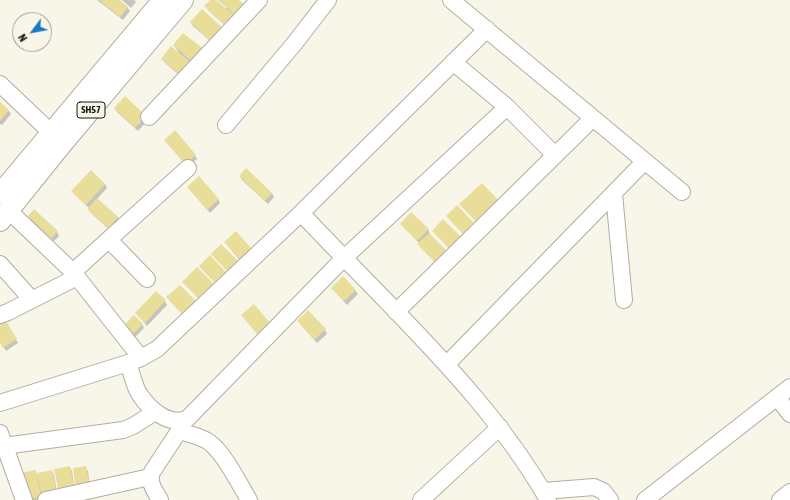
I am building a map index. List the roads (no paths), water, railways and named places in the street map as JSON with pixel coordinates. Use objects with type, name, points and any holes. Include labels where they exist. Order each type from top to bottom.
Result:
[{"type":"main road","name":"SH57","points":[[3,209],[162,0]]},
{"type":"main road","name":"SH57","points":[[57,139],[183,0]]},
{"type":"street","points":[[149,117],[259,0]]},
{"type":"street","points":[[226,125],[294,44],[328,0]]},
{"type":"street","points":[[451,0],[682,192]]},
{"type":"street","points":[[0,403],[135,360],[157,349],[301,213],[487,29]]},
{"type":"street","points":[[453,62],[507,108],[555,155]]},
{"type":"street","points":[[0,84],[57,139]]},
{"type":"street","points":[[160,500],[150,483],[150,477],[180,426],[344,258],[507,108]]},
{"type":"street","points":[[396,312],[593,118]]},
{"type":"street","points":[[447,364],[645,161]]},
{"type":"street","points":[[0,315],[32,300],[76,274],[107,241],[188,168]]},
{"type":"street","points":[[614,194],[624,300]]},
{"type":"street","points":[[3,209],[76,274],[135,360],[139,395],[155,412],[208,441],[220,452],[249,500]]},
{"type":"street","points":[[301,213],[447,364],[500,428],[522,458],[545,496],[594,487],[602,491],[610,500]]},
{"type":"street","points":[[107,241],[112,243],[147,279]]},
{"type":"street","points":[[0,264],[32,300]]},
{"type":"street","points":[[645,500],[790,387]]},
{"type":"street","points":[[777,397],[790,414]]},
{"type":"street","points":[[24,500],[2,440],[123,430],[133,426],[155,412]]},
{"type":"street","points":[[421,500],[500,428]]},
{"type":"street","points":[[46,500],[150,477]]},
{"type":"street","points":[[780,500],[790,492]]}]
